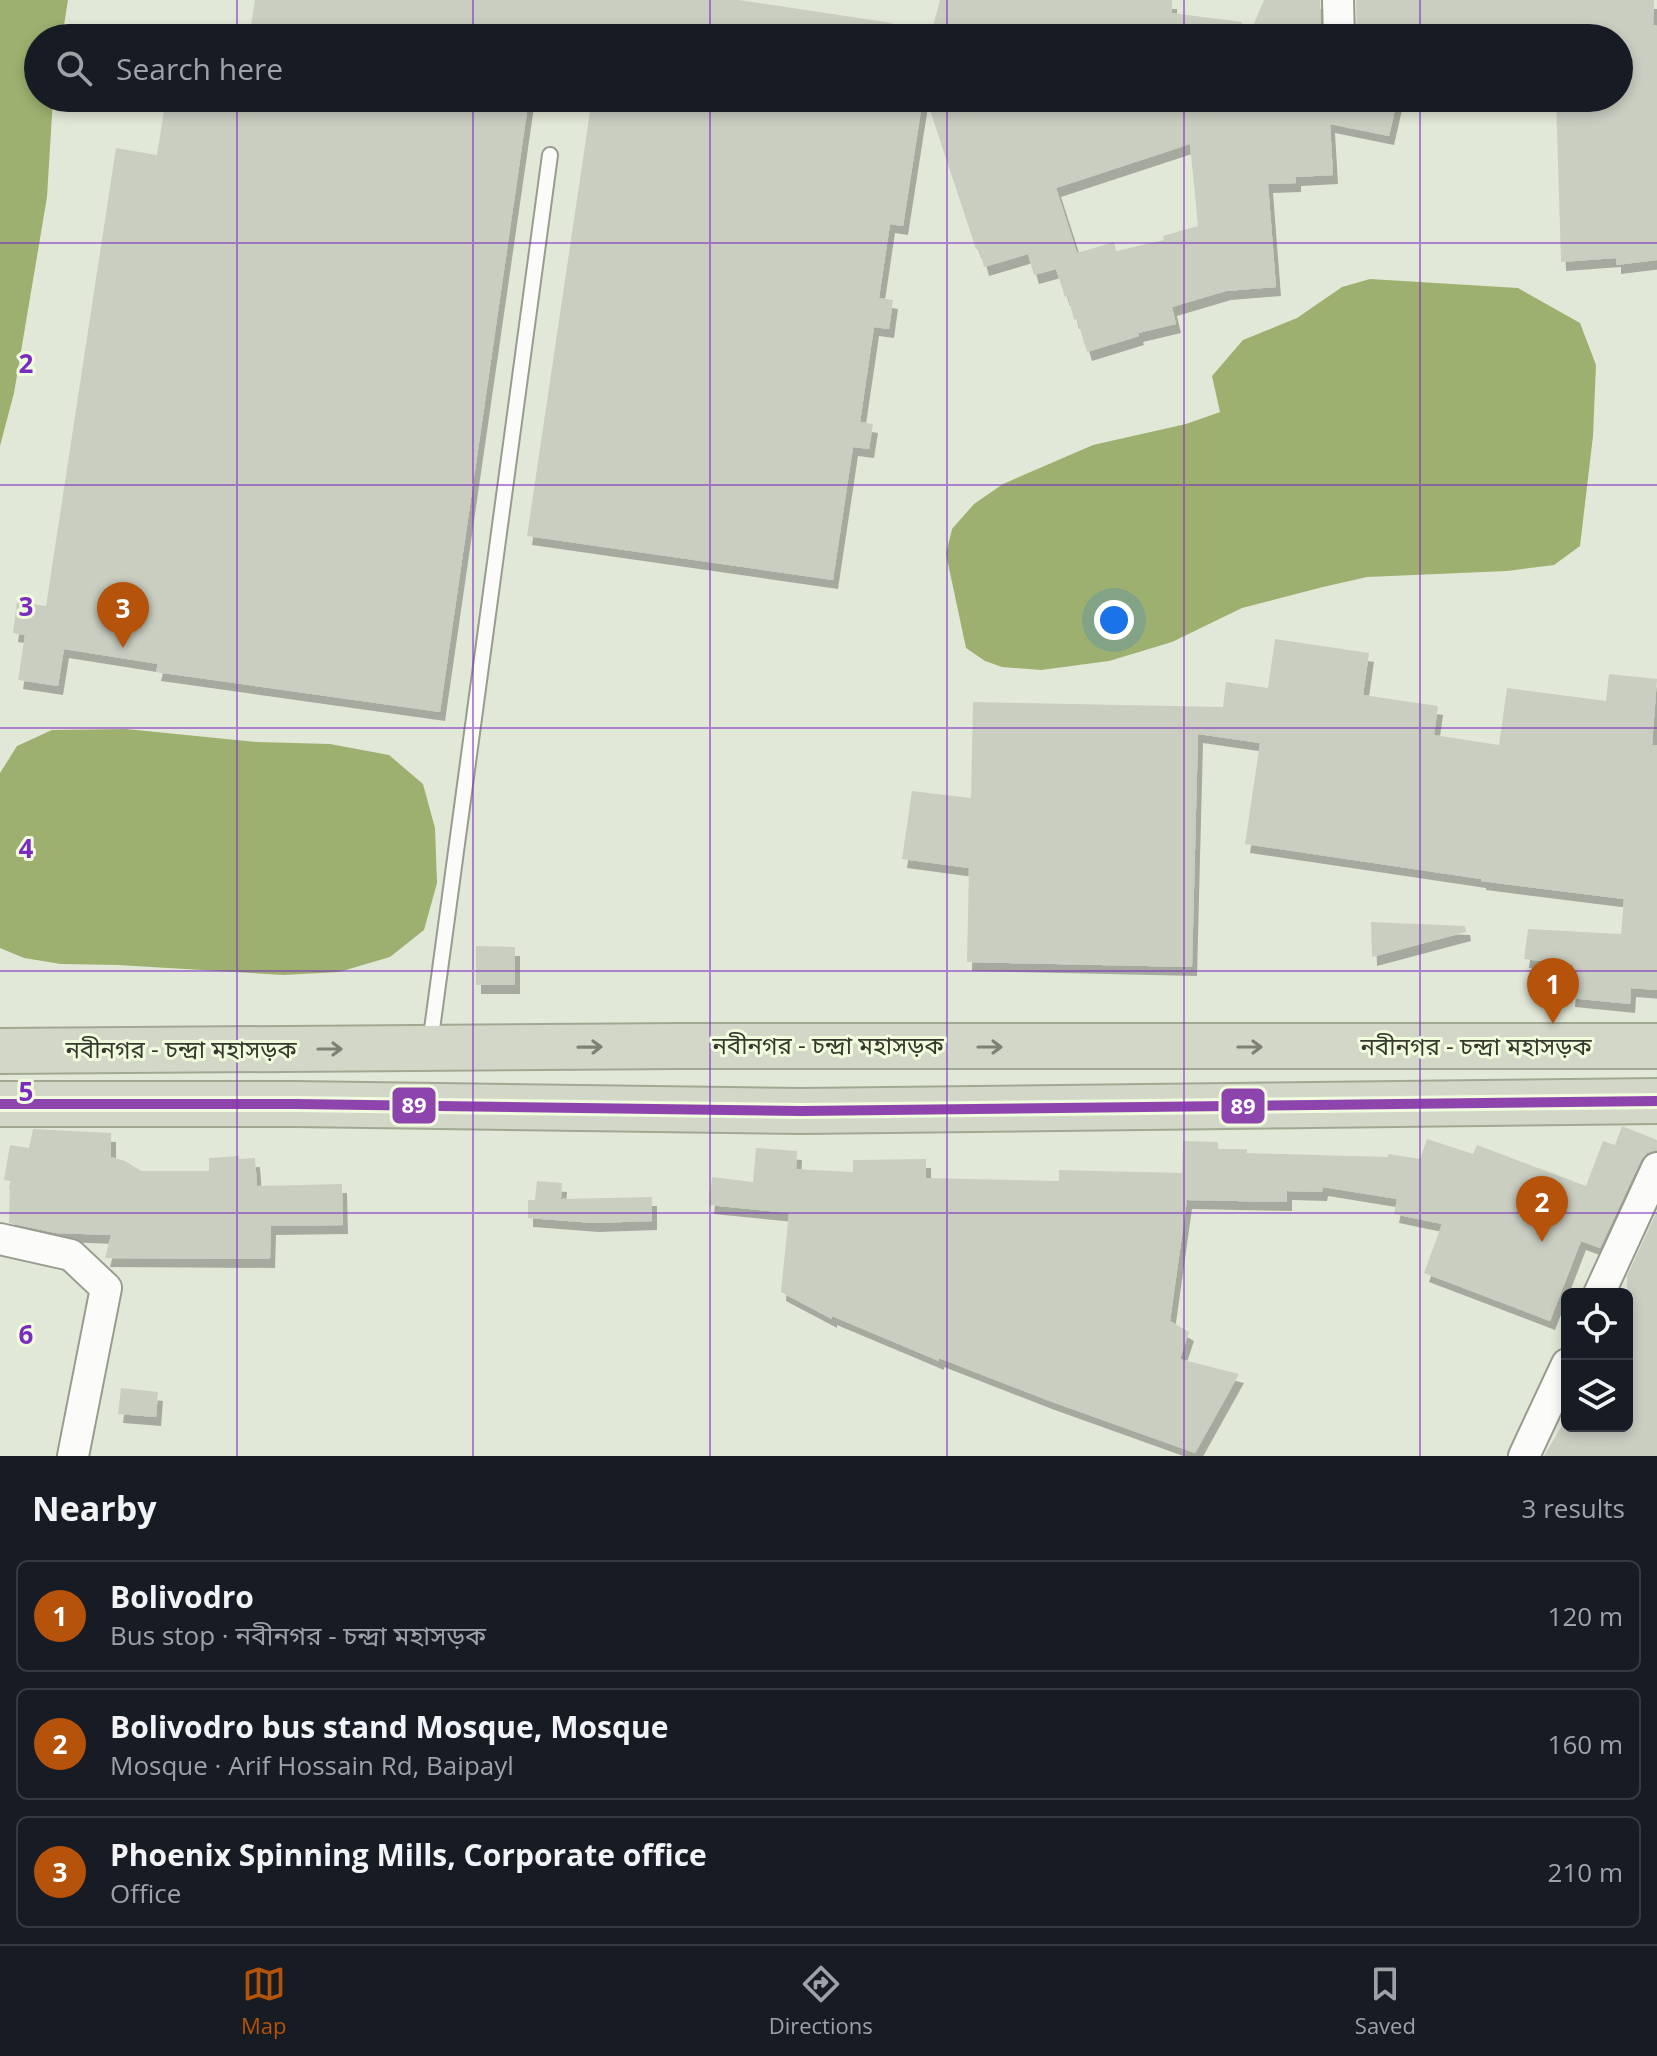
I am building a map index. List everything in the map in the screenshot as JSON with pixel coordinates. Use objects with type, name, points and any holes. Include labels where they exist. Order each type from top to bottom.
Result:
[{"type":"highway","name":"নবীনগর - চন্দ্রা মহাসড়ক","points":[[0,1051],[665,1046],[1657,1046]]},
{"type":"highway","points":[[0,1104],[296,1104],[801,1111],[1657,1101]]},
{"type":"street","points":[[1338,0],[1339,24]]},
{"type":"street","points":[[0,1104],[0,1115]]},
{"type":"street","points":[[1602,1288],[1657,1168]]},
{"type":"street","points":[[0,1239],[71,1255],[106,1288],[73,1456]]},
{"type":"street","points":[[1524,1456],[1561,1377]]},
{"type":"lane","points":[[430,1049],[550,155]]},
{"type":"shaded area","points":[[0,0],[68,0],[64,24],[24,24],[24,112],[52,112],[47,197],[14,393],[0,446]]},
{"type":"shaded area","points":[[1370,279],[1518,288],[1580,323],[1596,365],[1593,436],[1580,546],[1554,565],[1507,571],[1367,577],[1323,587],[1242,608],[1172,642],[1109,661],[1041,670],[1002,667],[985,661],[966,648],[946,554],[952,529],[974,504],[1003,484],[1093,445],[1186,424],[1220,412],[1212,376],[1243,340],[1297,318],[1342,287]]},
{"type":"shaded area","points":[[126,729],[257,742],[330,744],[389,755],[423,784],[435,828],[437,883],[424,930],[390,957],[339,972],[283,975],[61,964],[24,958],[0,948],[0,773],[17,746],[52,730]]},
{"type":"building","points":[[255,0],[739,0],[892,23],[892,24],[251,24]]},
{"type":"building","points":[[940,0],[1172,0],[1172,13],[1242,22],[1242,24],[934,24]]},
{"type":"building","points":[[1264,0],[1320,0],[1321,24],[1254,24]]},
{"type":"building","points":[[1356,0],[1654,0],[1653,25],[1657,26],[1657,260],[1616,265],[1616,258],[1561,262],[1556,112],[1633,112],[1633,24],[1357,24]]},
{"type":"building","points":[[164,112],[527,112],[440,712],[156,672],[158,664],[64,649],[58,686],[18,680],[25,635],[13,633],[17,602],[46,606],[116,148],[157,155]]},
{"type":"building","points":[[590,112],[921,112],[903,226],[890,224],[879,298],[893,300],[889,329],[874,327],[860,422],[873,424],[869,449],[853,447],[833,580],[527,536]]},
{"type":"building","points":[[931,112],[1394,112],[1389,136],[1330,124],[1333,175],[1296,177],[1296,183],[1268,184],[1276,287],[1226,291],[1172,307],[1176,324],[1138,333],[1139,336],[1087,352],[1056,269],[1034,275],[1028,254],[984,267],[979,249],[976,249]],"holes":[[[1190,144],[1198,226],[1163,236],[1164,240],[1116,251],[1114,242],[1077,253],[1056,188]]]},
{"type":"building","points":[[1275,639],[1369,653],[1363,695],[1438,706],[1434,735],[1499,745],[1507,688],[1606,701],[1609,674],[1657,679],[1652,745],[1657,745],[1657,990],[1631,988],[1630,1004],[1570,998],[1573,965],[1524,959],[1528,929],[1621,934],[1624,899],[1481,881],[1245,844],[1260,743],[1198,734],[1192,967],[967,962],[969,868],[902,859],[912,791],[971,798],[973,702],[1223,707],[1226,682],[1268,688]]},
{"type":"building","points":[[1371,922],[1465,926],[1466,932],[1372,957]]},
{"type":"building","points":[[476,946],[515,947],[515,985],[476,985]]},
{"type":"building","points":[[1622,1126],[1657,1140],[1657,1150],[1647,1153],[1641,1160],[1600,1248],[1581,1241],[1550,1321],[1424,1273],[1442,1224],[1394,1214],[1397,1199],[1323,1187],[1322,1192],[1287,1191],[1287,1202],[1187,1200],[1170,1321],[1189,1332],[1180,1359],[1239,1374],[1195,1453],[939,1358],[939,1361],[832,1316],[832,1319],[781,1292],[789,1213],[709,1205],[712,1177],[753,1182],[756,1148],[797,1151],[796,1169],[853,1172],[853,1160],[926,1159],[926,1178],[1059,1181],[1059,1170],[1182,1173],[1183,1141],[1218,1142],[1218,1149],[1247,1149],[1247,1153],[1388,1157],[1388,1154],[1420,1159],[1427,1139],[1473,1154],[1477,1145],[1586,1186],[1603,1141],[1615,1145]]},
{"type":"building","points":[[33,1129],[111,1133],[111,1157],[141,1171],[209,1171],[209,1158],[239,1156],[239,1159],[255,1158],[257,1186],[342,1184],[343,1225],[271,1226],[270,1259],[105,1258],[111,1235],[56,1233],[9,1223],[10,1181],[4,1180],[10,1145],[29,1148]]},
{"type":"building","points":[[537,1181],[562,1183],[561,1199],[652,1197],[652,1221],[594,1223],[528,1218],[528,1200],[535,1200]]},
{"type":"building","points":[[1657,1211],[1657,1456],[1544,1456],[1561,1427],[1561,1432],[1633,1432],[1633,1288],[1627,1288],[1627,1276]]},
{"type":"building","points":[[121,1388],[158,1392],[156,1417],[118,1414]]},
{"type":"transit line","name":"89","points":[[0,1104],[296,1104],[801,1111],[1657,1101]]},
{"type":"place","name":"Phoenix Spinning Mills, Corporate office","points":[[123,648]]},
{"type":"place","name":"Bolivodro","points":[[1553,1024]]},
{"type":"place","name":"Bolivodro bus stand Mosque, Mosque","points":[[1542,1242]]}]
